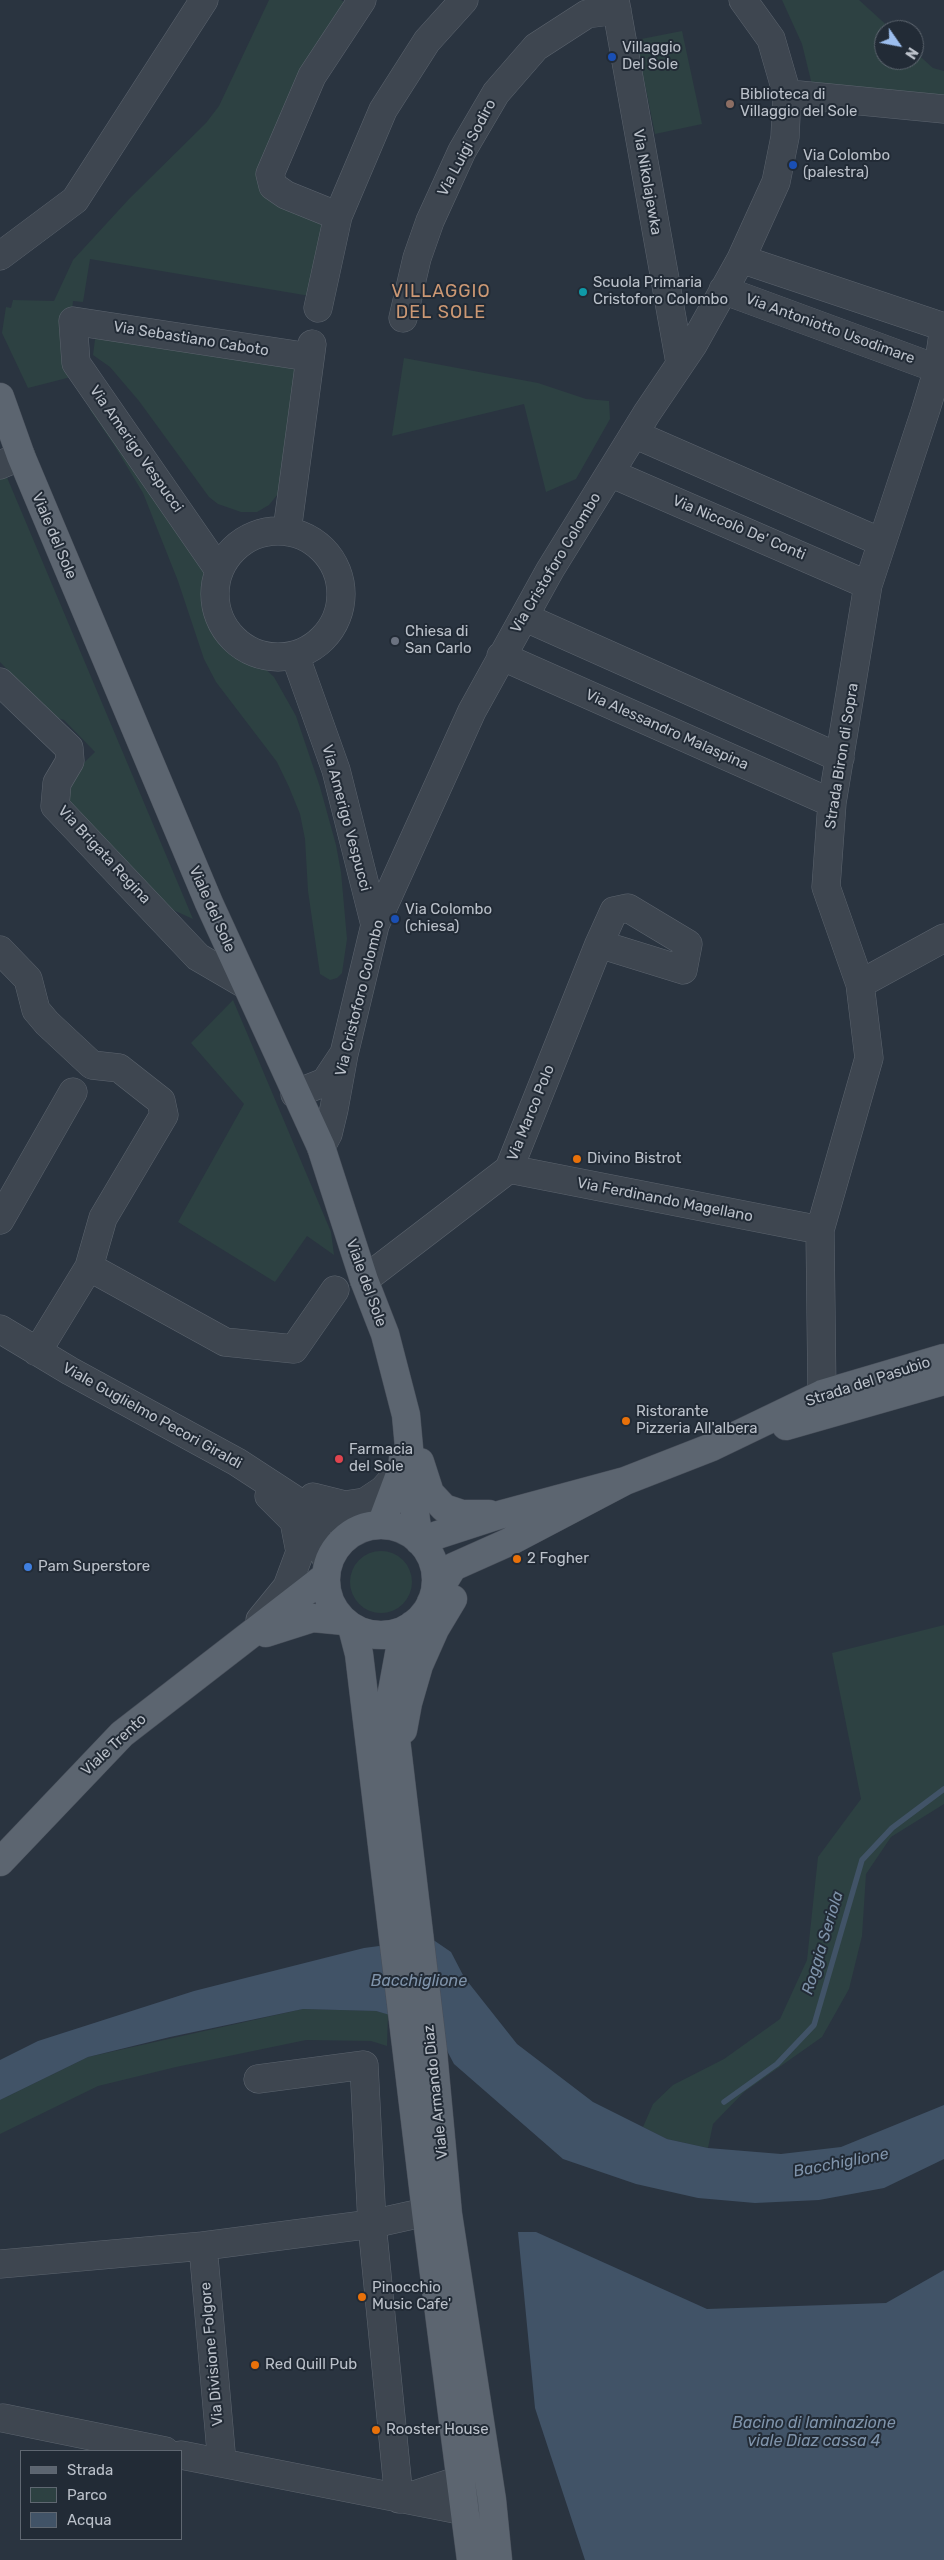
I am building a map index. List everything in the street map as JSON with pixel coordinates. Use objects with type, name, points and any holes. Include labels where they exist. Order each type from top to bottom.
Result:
[{"type":"main road","name":"Viale del Sole","points":[[1,402],[10,460],[320,1147],[364,1280],[385,1334],[406,1415],[419,1541]]},
{"type":"main road","name":"Strada del Pasubio","points":[[412,1625],[420,1619],[453,1567],[508,1542],[625,1481],[712,1447],[822,1394],[944,1358]]},
{"type":"main road","name":"Strada del Pasubio","points":[[712,1447],[944,1381]]},
{"type":"main road","name":"Viale del Sole","points":[[371,1527],[402,1470],[406,1415]]},
{"type":"main road","points":[[406,1415],[423,1474],[436,1502],[444,1508],[462,1514],[498,1515]]},
{"type":"main road","name":"Strada del Pasubio","points":[[419,1541],[498,1515],[625,1481]]},
{"type":"main road","name":"Strada del Pasubio","points":[[371,1527],[395,1527],[408,1532],[419,1541],[429,1554],[435,1570],[435,1586],[431,1602]]},
{"type":"main road","points":[[371,1527],[341,1542],[327,1569],[327,1592],[333,1608],[348,1624],[376,1635],[401,1631],[412,1625]]},
{"type":"main road","points":[[399,1781],[401,1742],[408,1703],[419,1666],[435,1629],[455,1596],[479,1564],[508,1542]]},
{"type":"main road","name":"Viale Trento","points":[[0,1862],[122,1734],[175,1691],[242,1643],[327,1569]]},
{"type":"main road","name":"Viale Trento","points":[[242,1643],[284,1626],[313,1618],[348,1624]]},
{"type":"main road","name":"Viale Armando Diaz","points":[[348,1624],[359,1654],[406,1939],[420,2048],[448,2214],[492,2500],[498,2560]]},
{"type":"main road","name":"Viale Armando Diaz","points":[[406,1939],[399,1781],[391,1697],[400,1648],[412,1625]]},
{"type":"main road","name":"Viale Armando Diaz","points":[[420,2048],[426,2212],[471,2560]]},
{"type":"street","points":[[0,256],[75,200],[204,0]]},
{"type":"street","points":[[338,216],[286,195],[273,186],[270,174],[312,76],[362,0]]},
{"type":"street","points":[[318,308],[338,216],[383,110],[427,41],[464,0]]},
{"type":"street","name":"Via Cristoforo Colombo","points":[[320,1147],[328,1134],[344,1054],[375,925],[472,712],[501,656],[610,473],[680,363],[741,259],[776,182],[785,137],[787,94],[771,39],[744,0]]},
{"type":"street","name":"Via Luigi Sodiro","points":[[403,318],[417,258],[430,221],[462,151],[496,93],[536,47],[587,14],[616,5]]},
{"type":"street","name":"Via Nikolajewka","points":[[616,5],[680,363]]},
{"type":"street","points":[[799,95],[944,109]]},
{"type":"street","points":[[741,259],[944,327]]},
{"type":"street","name":"Via Antoniotto Usodimare","points":[[723,290],[938,369]]},
{"type":"street","name":"Via Sebastiano Caboto","points":[[73,321],[311,351],[287,530]]},
{"type":"street","name":"Via Amerigo Vespucci","points":[[73,321],[76,363],[219,570]]},
{"type":"street","name":"Strada Biron di Sopra","points":[[822,1394],[820,1230],[870,1058],[860,984],[826,887],[832,803],[868,585],[938,369],[944,327]]},
{"type":"street","points":[[634,434],[881,542]]},
{"type":"street","name":"Via Niccolò De' Conti","points":[[610,473],[868,585]]},
{"type":"street","points":[[287,530],[306,536],[322,547],[337,571],[342,599],[337,618],[327,635],[312,648],[295,655],[274,658],[255,654],[233,638],[224,628],[216,609],[214,589],[219,570],[230,552],[246,538],[266,531],[287,530]]},
{"type":"street","points":[[524,618],[840,758]]},
{"type":"street","name":"Via Amerigo Vespucci","points":[[295,655],[336,770],[375,925]]},
{"type":"street","name":"Via Alessandro Malaspina","points":[[501,656],[832,803]]},
{"type":"street","name":"Via Brigata Regina","points":[[0,682],[68,748],[70,761],[57,783],[55,806],[198,957],[246,985]]},
{"type":"street","points":[[860,984],[944,938]]},
{"type":"street","name":"Via Marco Polo","points":[[364,1280],[509,1169],[599,944]]},
{"type":"street","points":[[0,950],[28,980],[36,1010],[47,1023],[92,1065],[119,1068],[161,1101],[164,1115],[103,1218],[89,1267],[37,1352]]},
{"type":"street","points":[[295,1094],[325,1082],[344,1054]]},
{"type":"street","points":[[0,1220],[73,1092]]},
{"type":"street","name":"Via Ferdinando Magellano","points":[[509,1169],[820,1230]]},
{"type":"street","points":[[89,1267],[225,1342],[294,1349],[336,1290]]},
{"type":"street","name":"Viale Guglielmo Pecori Giraldi","points":[[0,1329],[37,1352],[237,1462],[303,1505],[348,1525],[371,1527]]},
{"type":"street","points":[[237,1462],[310,1495],[344,1505],[356,1505],[371,1499],[402,1470]]},
{"type":"street","points":[[237,1462],[292,1518],[297,1532],[300,1552],[287,1587],[242,1643]]},
{"type":"street","points":[[303,1505],[327,1569]]},
{"type":"street","points":[[258,2079],[364,2065],[372,2224],[399,2499]]},
{"type":"street","points":[[0,2264],[203,2246],[372,2224],[426,2212]]},
{"type":"street","name":"Via Divisione Folgore","points":[[203,2246],[222,2463]]},
{"type":"street","points":[[3,2418],[160,2450]]},
{"type":"street","points":[[182,2455],[465,2511]]},
{"type":"street","points":[[399,2499],[460,2480]]},
{"type":"green space","points":[[269,0],[341,0],[346,3],[260,186],[335,215],[310,296],[90,259],[83,302],[73,301],[65,370],[71,377],[28,388],[2,333],[6,307],[11,308],[13,300],[54,301],[73,260],[129,199],[206,123],[219,106]]},
{"type":"green space","points":[[782,0],[859,0],[881,20],[874,20],[874,70],[924,70],[924,60],[933,68],[944,71],[944,105],[813,89],[802,44]]},
{"type":"green space","points":[[682,31],[702,124],[655,134],[636,40]]},
{"type":"green space","points":[[97,324],[301,357],[282,489],[269,505],[257,512],[241,512],[218,504],[209,497],[139,401],[110,367],[93,355]]},
{"type":"green space","points":[[404,358],[538,383],[586,399],[609,401],[610,419],[576,479],[546,492],[524,404],[392,436]]},
{"type":"green space","points":[[88,397],[210,571],[211,583],[208,615],[274,677],[296,716],[320,787],[336,845],[341,872],[347,939],[342,973],[337,978],[330,980],[320,974],[308,891],[305,839],[300,814],[289,787],[277,762],[216,682],[204,659],[178,581],[143,493],[90,410]]},
{"type":"green space","points":[[6,475],[193,919],[171,909],[64,798],[61,785],[95,752],[64,720],[54,717],[0,662],[0,477]]},
{"type":"green space","points":[[233,1000],[331,1232],[334,1255],[307,1236],[275,1282],[178,1222],[244,1104],[191,1043]]},
{"type":"green space","points":[[381,1551],[398,1556],[403,1560],[407,1565],[412,1582],[407,1599],[403,1604],[398,1608],[381,1613],[364,1608],[359,1604],[355,1599],[350,1582],[355,1565],[359,1560],[364,1556]]},
{"type":"green space","points":[[944,1625],[944,1804],[891,1837],[866,1874],[862,1936],[849,1989],[822,2037],[744,2092],[713,2124],[708,2148],[667,2139],[643,2127],[653,2104],[673,2085],[724,2059],[780,2019],[807,1960],[818,1857],[861,1799],[832,1653]]},
{"type":"green space","points":[[303,2009],[376,2011],[388,2014],[387,2046],[371,2041],[306,2040],[176,2067],[98,2086],[0,2134],[0,2100],[88,2057]]},
{"type":"water","name":"Bacchiglione","points":[[432,1939],[451,1952],[464,1977],[517,2044],[593,2102],[667,2139],[708,2148],[781,2154],[841,2147],[944,2105],[944,2159],[884,2188],[819,2200],[755,2203],[698,2198],[636,2184],[563,2159],[454,2064],[435,2028],[376,2011],[303,2009],[170,2037],[88,2057],[0,2100],[0,2060],[38,2041],[194,1991],[364,1948]]},
{"type":"water","name":"Bacino di laminazione viale Diaz cassa 4","points":[[518,2232],[536,2232],[707,2309],[886,2303],[944,2270],[944,2560],[585,2560],[535,2408]]},
{"type":"waterway","name":"Roggia Seriola","points":[[724,2102],[777,2064],[814,2025],[862,1860],[892,1828],[944,1789]]},
{"type":"place","name":"Villaggio Del Sole","points":[[612,57]]},
{"type":"place","name":"Biblioteca di Villaggio del Sole","points":[[730,104]]},
{"type":"place","name":"Via Colombo (palestra)","points":[[793,165]]},
{"type":"place","name":"Scuola Primaria Cristoforo Colombo","points":[[583,292]]},
{"type":"place","name":"Chiesa di San Carlo","points":[[395,641]]},
{"type":"place","name":"Via Colombo (chiesa)","points":[[395,919]]},
{"type":"place","name":"Divino Bistrot","points":[[577,1159]]},
{"type":"place","name":"Ristorante Pizzeria All'albera","points":[[626,1421]]},
{"type":"place","name":"Farmacia del Sole","points":[[339,1459]]},
{"type":"place","name":"2 Fogher","points":[[517,1559]]},
{"type":"place","name":"Pam Superstore","points":[[28,1567]]},
{"type":"place","name":"Pinocchio Music Cafe'","points":[[362,2297]]},
{"type":"place","name":"Red Quill Pub","points":[[255,2365]]},
{"type":"place","name":"Rooster House","points":[[376,2430]]},
{"type":"district","name":"VILLAGGIO DEL SOLE","points":[[441,302]]}]
